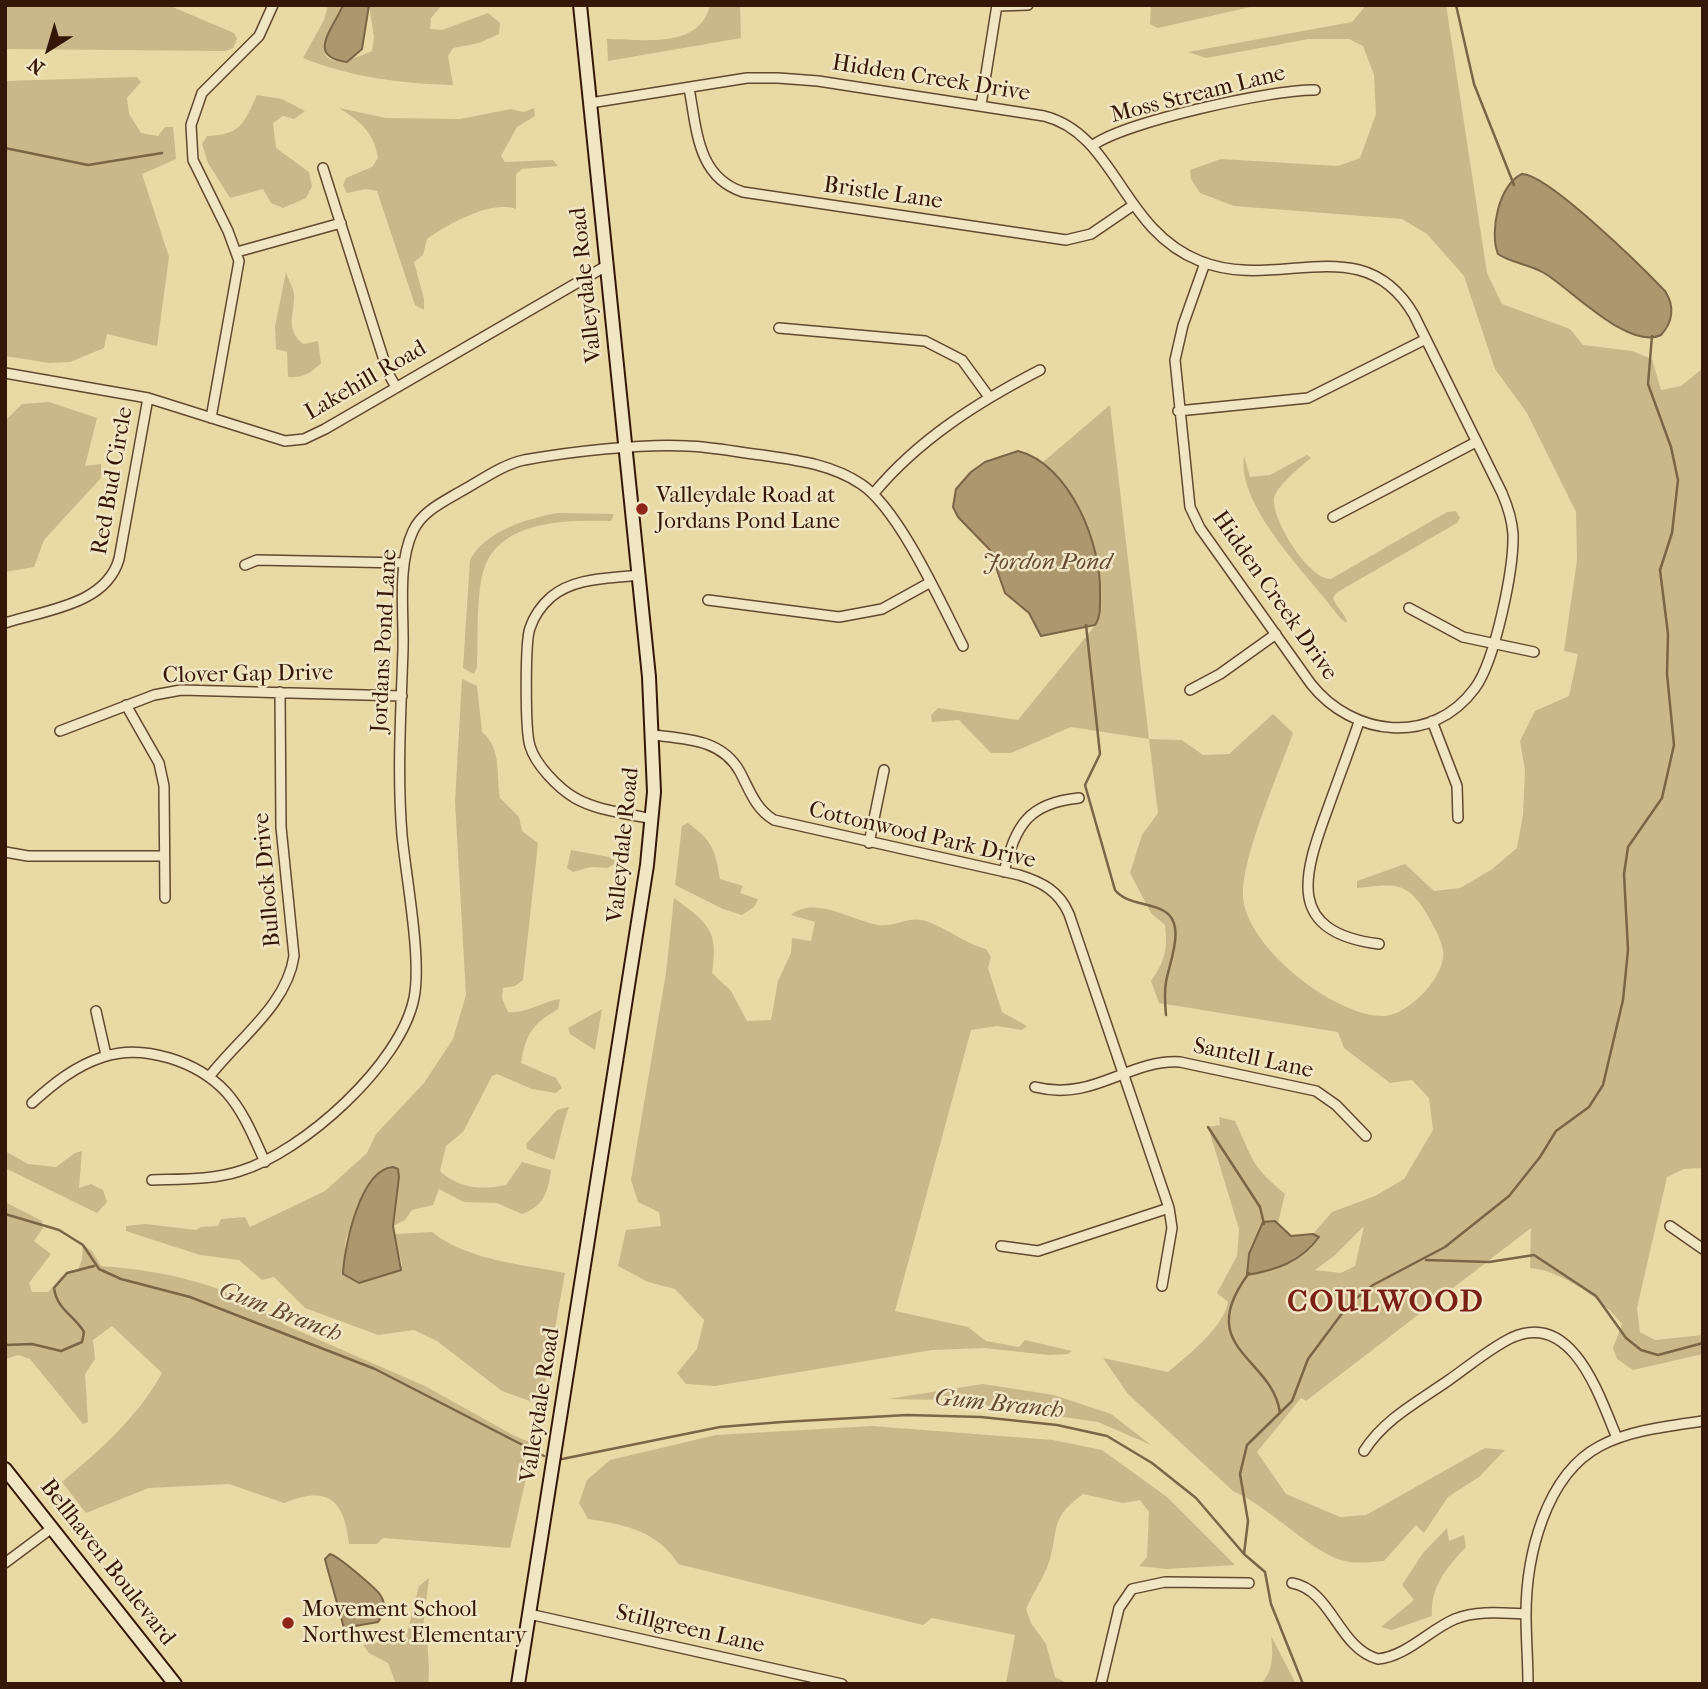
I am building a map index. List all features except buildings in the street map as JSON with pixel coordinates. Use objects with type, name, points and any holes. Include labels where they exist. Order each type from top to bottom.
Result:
[{"type":"street","points":[[211,418],[237,278],[237,252],[193,160],[191,125],[202,93],[259,36],[274,5]]},
{"type":"street","name":"Valleydale Road","points":[[518,1684],[652,819],[653,736],[580,5]]},
{"type":"street","points":[[981,105],[997,6],[1028,5]]},
{"type":"street","name":"Hidden Creek Drive","points":[[590,103],[747,78],[778,78],[981,105],[1057,119],[1069,125],[1093,146],[1132,206],[1165,240],[1205,263],[1260,271],[1359,268],[1385,279],[1396,289],[1426,339],[1509,511],[1512,523],[1512,552],[1485,673],[1476,688],[1453,710],[1432,721],[1391,729],[1359,722],[1322,699],[1200,528],[1190,508],[1178,411],[1176,348],[1205,263]]},
{"type":"street","name":"Bristle Lane","points":[[690,88],[700,149],[707,165],[716,178],[743,192],[1066,240],[1091,234],[1132,206]]},
{"type":"street","name":"Moss Stream Lane","points":[[1093,146],[1111,135],[1148,124],[1277,92],[1315,90]]},
{"type":"street","points":[[323,168],[396,387]]},
{"type":"street","points":[[237,252],[341,223]]},
{"type":"street","name":"Lakehill Road","points":[[5,373],[148,398],[270,438],[293,441],[325,429],[606,267]]},
{"type":"street","points":[[779,328],[925,341],[962,360],[989,397]]},
{"type":"street","points":[[1178,411],[1308,398],[1426,339]]},
{"type":"street","points":[[874,494],[922,445],[989,397],[1040,370]]},
{"type":"street","name":"Red Bud Circle","points":[[5,623],[92,594],[112,578],[119,559],[148,398]]},
{"type":"street","points":[[1333,517],[1476,442]]},
{"type":"street","name":"Jordans Pond Lane","points":[[152,1180],[237,1172],[265,1162],[291,1148],[318,1128],[392,1048],[410,1015],[415,995],[415,970],[400,802],[404,563],[407,546],[419,520],[433,507],[522,460],[625,449],[689,446],[799,461],[845,474],[874,494],[895,521],[964,646]]},
{"type":"street","points":[[245,565],[257,560],[404,563]]},
{"type":"street","points":[[638,575],[575,583],[552,596],[538,611],[529,630],[527,728],[530,746],[541,766],[573,797],[597,808],[652,819]]},
{"type":"street","points":[[708,600],[839,617],[882,609],[929,583]]},
{"type":"street","points":[[1409,608],[1463,637],[1534,652]]},
{"type":"street","points":[[1190,690],[1220,674],[1276,634]]},
{"type":"street","name":"Clover Gap Drive","points":[[60,731],[154,695],[181,690],[402,696]]},
{"type":"street","name":"Bullock Drive","points":[[209,1077],[284,991],[292,968],[294,956],[281,827],[280,692]]},
{"type":"street","points":[[126,705],[159,763],[163,786],[165,898]]},
{"type":"street","points":[[1432,721],[1457,786],[1458,818]]},
{"type":"street","points":[[1359,722],[1315,843],[1306,886],[1312,909],[1331,930],[1360,942],[1379,944]]},
{"type":"street","name":"Cottonwood Park Drive","points":[[653,736],[706,743],[725,754],[739,771],[758,807],[774,820],[1004,872],[1043,884],[1063,902],[1169,1208],[1171,1236],[1162,1286]]},
{"type":"street","points":[[869,843],[884,770]]},
{"type":"street","points":[[1004,872],[1011,844],[1024,820],[1057,801],[1079,798]]},
{"type":"street","points":[[5,852],[28,856],[164,856]]},
{"type":"street","points":[[96,1011],[106,1055]]},
{"type":"street","points":[[32,1102],[55,1082],[106,1055],[144,1054],[166,1058],[209,1077],[227,1093],[243,1116],[265,1162]]},
{"type":"street","name":"Santell Lane","points":[[1035,1087],[1076,1091],[1159,1064],[1180,1062],[1304,1087],[1326,1097],[1366,1136]]},
{"type":"street","points":[[1001,1246],[1038,1251],[1169,1208]]},
{"type":"street","points":[[1670,1226],[1703,1250]]},
{"type":"street","points":[[1364,1451],[1390,1421],[1500,1345],[1530,1334],[1554,1339],[1582,1361],[1617,1438]]},
{"type":"street","points":[[1528,1684],[1526,1614],[1532,1564],[1558,1486],[1579,1460],[1617,1438],[1703,1421]]},
{"type":"street","name":"Bellhaven Boulevard","points":[[5,1469],[175,1684]]},
{"type":"street","points":[[5,1563],[52,1528]]},
{"type":"street","points":[[1101,1684],[1119,1608],[1132,1589],[1165,1582],[1249,1583]]},
{"type":"street","points":[[1292,1583],[1300,1585],[1316,1597],[1353,1645],[1378,1659],[1398,1652],[1458,1618],[1491,1613],[1526,1614]]},
{"type":"street","name":"Stillgreen Lane","points":[[529,1614],[842,1684]]},
{"type":"shaded area","points":[[5,5],[168,5],[234,33],[237,39],[233,48],[225,51],[5,49]]},
{"type":"shaded area","points":[[328,5],[343,5],[326,42],[325,52],[333,60],[349,59],[372,51],[374,37],[369,5],[442,5],[431,18],[430,29],[442,30],[488,13],[500,23],[499,34],[479,43],[453,48],[448,56],[453,85],[377,78],[339,70],[303,58],[324,20]]},
{"type":"shaded area","points":[[710,5],[740,5],[741,38],[608,61],[607,39],[652,40],[682,36],[704,19]]},
{"type":"shaded area","points":[[1151,5],[1259,5],[1158,28],[1150,24]]},
{"type":"shaded area","points":[[1366,5],[1446,5],[1487,273],[1502,304],[1570,329],[1583,345],[1632,351],[1652,359],[1661,390],[1681,386],[1703,368],[1703,1168],[1684,1169],[1667,1177],[1637,1308],[1640,1332],[1655,1340],[1703,1335],[1703,1354],[1633,1370],[1617,1359],[1613,1348],[1622,1324],[1593,1296],[1568,1280],[1530,1268],[1531,1228],[1306,1401],[1301,1398],[1257,1452],[1286,1494],[1340,1517],[1366,1515],[1485,1448],[1505,1450],[1479,1477],[1448,1497],[1424,1533],[1416,1525],[1384,1561],[1354,1562],[1333,1557],[1233,1491],[1128,1394],[1103,1358],[1168,1372],[1204,1340],[1225,1312],[1228,1302],[1217,1293],[1237,1256],[1239,1229],[1208,1127],[1220,1125],[1219,1117],[1235,1121],[1259,1168],[1285,1194],[1278,1223],[1274,1221],[1261,1230],[1251,1251],[1311,1248],[1319,1238],[1313,1234],[1332,1212],[1375,1196],[1404,1179],[1433,1130],[1429,1098],[1412,1080],[1390,1083],[1344,1048],[1338,1032],[1159,1003],[1151,981],[1164,954],[1165,925],[1151,913],[1130,873],[1142,835],[1158,813],[1149,739],[1182,740],[1203,755],[1229,754],[1273,714],[1293,733],[1248,859],[1243,895],[1247,915],[1275,956],[1318,992],[1341,1005],[1384,1016],[1404,1009],[1433,982],[1443,960],[1443,950],[1430,920],[1411,893],[1396,886],[1357,888],[1357,881],[1405,864],[1434,891],[1460,888],[1491,870],[1517,848],[1523,815],[1525,770],[1520,741],[1535,711],[1569,696],[1578,654],[1564,651],[1577,560],[1576,512],[1527,413],[1495,369],[1464,276],[1427,234],[1402,219],[1234,206],[1200,193],[1191,179],[1190,170],[1221,159],[1338,166],[1360,158],[1376,114],[1374,75],[1363,46],[1349,39],[1309,39],[1206,58],[1188,52],[1352,22]],"holes":[[[1364,1226],[1355,1266],[1341,1273],[1315,1270],[1334,1256]]]},
{"type":"shaded area","points":[[137,77],[141,82],[127,98],[129,114],[141,133],[158,136],[165,127],[173,127],[176,159],[142,174],[169,257],[157,346],[107,334],[104,348],[70,362],[49,363],[5,356],[5,81]]},
{"type":"shaded area","points":[[257,95],[282,99],[305,111],[294,119],[283,116],[273,123],[276,148],[309,172],[312,186],[306,198],[283,208],[271,203],[263,189],[230,198],[208,163],[202,144],[207,136],[227,133],[240,126]]},
{"type":"shaded area","points":[[339,108],[386,118],[460,119],[511,109],[524,112],[534,108],[535,116],[517,127],[501,156],[505,162],[553,160],[558,166],[522,169],[516,174],[516,209],[494,208],[470,215],[427,239],[423,255],[414,262],[424,299],[424,310],[415,305],[377,191],[366,189],[347,193],[343,185],[346,178],[372,167],[378,158],[373,141],[365,128]]},
{"type":"shaded area","points":[[286,272],[294,294],[294,332],[303,344],[318,341],[321,363],[314,370],[298,377],[288,377],[287,352],[276,349],[275,327]]},
{"type":"shaded area","points":[[49,402],[97,418],[85,466],[101,464],[101,478],[44,540],[34,567],[5,572],[5,421],[22,404]]},
{"type":"shaded area","points":[[1110,405],[1149,739],[1071,727],[1011,753],[991,753],[959,720],[932,722],[931,715],[938,708],[1018,720],[1098,622],[1099,561],[1052,471],[1043,462]]},
{"type":"shaded area","points":[[1307,455],[1311,458],[1279,488],[1274,498],[1275,508],[1293,547],[1312,570],[1322,577],[1331,579],[1447,512],[1456,511],[1460,518],[1457,523],[1336,593],[1333,598],[1347,623],[1279,542],[1252,497],[1245,476],[1244,456],[1250,477],[1270,475]]},
{"type":"shaded area","points":[[558,513],[614,514],[611,521],[576,521],[538,526],[505,540],[493,553],[481,579],[477,667],[474,674],[463,668],[470,560],[486,541],[508,528],[534,518]]},
{"type":"shaded area","points":[[462,679],[477,686],[482,732],[493,746],[500,798],[519,817],[522,831],[538,843],[523,980],[515,986],[503,988],[502,998],[508,1012],[527,1010],[560,999],[558,1009],[536,1025],[528,1037],[521,1063],[556,1078],[562,1088],[556,1093],[532,1089],[497,1074],[492,1076],[463,1132],[446,1146],[440,1171],[463,1185],[480,1188],[506,1185],[522,1162],[551,1170],[550,1178],[544,1197],[535,1207],[522,1214],[497,1203],[464,1202],[439,1189],[433,1205],[412,1210],[405,1220],[393,1226],[394,1202],[370,1184],[346,1238],[343,1274],[402,1265],[395,1234],[432,1232],[461,1249],[478,1255],[565,1273],[541,1405],[502,1391],[437,1341],[414,1330],[378,1335],[305,1308],[274,1277],[262,1280],[239,1260],[200,1255],[126,1231],[126,1226],[146,1224],[196,1230],[218,1226],[221,1219],[245,1217],[250,1227],[325,1191],[367,1153],[376,1134],[424,1083],[453,1039],[466,995],[455,802]]},
{"type":"shaded area","points":[[688,823],[703,835],[712,847],[720,879],[743,886],[740,893],[758,899],[754,907],[742,915],[723,909],[675,885],[682,826]]},
{"type":"shaded area","points":[[571,850],[609,857],[617,862],[608,868],[591,867],[573,872],[567,868]]},
{"type":"shaded area","points":[[674,898],[703,921],[708,929],[714,947],[712,973],[731,991],[747,1021],[771,1020],[778,981],[791,953],[792,938],[811,941],[815,922],[791,915],[801,910],[822,908],[879,925],[922,920],[986,949],[991,957],[988,968],[1002,1012],[1027,1026],[1022,1030],[997,1026],[971,1030],[895,1311],[968,1327],[986,1341],[1019,1347],[1025,1340],[1072,1351],[1068,1354],[1049,1355],[984,1348],[932,1350],[715,1386],[686,1384],[677,1373],[697,1349],[704,1320],[675,1289],[648,1282],[618,1266],[626,1230],[661,1226],[659,1212],[638,1202],[631,1180],[666,973]]},
{"type":"shaded area","points":[[602,1009],[595,1050],[570,1034],[568,1028]]},
{"type":"shaded area","points":[[569,1107],[554,1160],[527,1149],[526,1144],[557,1110]]},
{"type":"shaded area","points":[[5,1151],[28,1164],[56,1167],[82,1151],[79,1188],[91,1184],[103,1190],[107,1202],[97,1213],[5,1168]]},
{"type":"shaded area","points":[[5,1202],[42,1221],[43,1228],[34,1241],[51,1254],[29,1283],[32,1292],[48,1292],[61,1277],[78,1269],[83,1245],[92,1251],[101,1266],[174,1276],[222,1290],[265,1311],[285,1325],[425,1386],[534,1444],[510,1548],[383,1538],[377,1544],[349,1544],[343,1516],[331,1500],[323,1496],[312,1495],[284,1503],[229,1484],[149,1488],[86,1513],[62,1482],[130,1419],[162,1373],[112,1326],[93,1340],[95,1359],[85,1374],[88,1422],[83,1424],[30,1359],[18,1355],[5,1359]]},
{"type":"shaded area","points":[[983,1384],[1054,1395],[1111,1414],[1151,1445],[1098,1422],[948,1400],[888,1399]]},
{"type":"shaded area","points":[[872,1426],[1053,1440],[1102,1450],[1167,1497],[1235,1565],[1166,1569],[1139,1566],[1147,1557],[1149,1512],[1140,1500],[1123,1503],[1083,1494],[1066,1509],[1058,1522],[1048,1565],[1026,1609],[1031,1623],[1046,1644],[1055,1677],[1069,1684],[1012,1684],[1006,1683],[1015,1635],[932,1618],[923,1625],[678,1564],[660,1544],[639,1531],[588,1519],[579,1503],[587,1480],[610,1460],[716,1435]]},
{"type":"shaded area","points":[[1447,1528],[1449,1541],[1464,1535],[1466,1547],[1441,1578],[1434,1596],[1432,1616],[1392,1630],[1381,1627],[1414,1600],[1402,1585],[1423,1553]]},
{"type":"shaded area","points":[[429,1578],[423,1627],[428,1635],[428,1684],[396,1684],[388,1663],[369,1653],[363,1645],[406,1637],[419,1586]]},
{"type":"shaded area","points":[[1271,1636],[1295,1684],[1261,1684],[1270,1667]]},
{"type":"water","points":[[343,5],[369,5],[362,49],[347,62],[334,59],[327,54],[325,47],[329,31]]},
{"type":"water","points":[[1522,174],[1535,178],[1573,205],[1665,291],[1671,314],[1661,335],[1648,338],[1633,334],[1600,316],[1544,273],[1498,254],[1495,234],[1498,210],[1507,188]]},
{"type":"water","name":"Jordon Pond","points":[[1018,451],[1037,459],[1053,472],[1067,489],[1089,531],[1099,574],[1100,610],[1095,625],[1041,636],[1029,613],[1005,593],[990,550],[958,517],[953,507],[956,489],[971,472],[985,462]]},
{"type":"water","points":[[393,1167],[398,1169],[399,1177],[393,1226],[401,1270],[359,1283],[343,1274],[351,1229],[371,1181],[381,1171]]},
{"type":"water","points":[[1275,1221],[1291,1236],[1313,1234],[1319,1237],[1304,1253],[1287,1264],[1247,1275],[1249,1254],[1263,1222]]},
{"type":"water","points":[[330,1554],[357,1573],[381,1596],[384,1609],[378,1622],[344,1628],[325,1559]]},
{"type":"waterway","points":[[1456,5],[1474,84],[1514,185]]},
{"type":"waterway","points":[[5,148],[88,165],[162,153]]},
{"type":"waterway","points":[[1244,1554],[1248,1521],[1240,1474],[1247,1445],[1292,1401],[1308,1359],[1349,1304],[1373,1285],[1445,1247],[1509,1196],[1540,1157],[1556,1131],[1589,1107],[1603,1085],[1623,1000],[1628,950],[1624,874],[1628,847],[1662,798],[1674,745],[1667,674],[1668,634],[1660,570],[1672,533],[1678,480],[1671,447],[1648,384],[1652,336]]},
{"type":"waterway","points":[[1086,625],[1100,754],[1085,785],[1115,890],[1132,901],[1164,911],[1171,917],[1174,925],[1175,944],[1165,986],[1166,1015]]},
{"type":"waterway","points":[[1208,1127],[1260,1207],[1264,1224]]},
{"type":"waterway","name":"Gum Branch","points":[[5,1214],[59,1230],[83,1245],[99,1269],[121,1279],[190,1297],[375,1369],[544,1456]]},
{"type":"waterway","points":[[1426,1260],[1489,1262],[1534,1255],[1596,1296],[1626,1338],[1641,1350],[1658,1355],[1703,1343]]},
{"type":"waterway","points":[[5,1345],[32,1344],[61,1351],[82,1342],[84,1332],[62,1307],[54,1288],[67,1273],[94,1266]]},
{"type":"waterway","points":[[1249,1273],[1234,1299],[1229,1319],[1232,1336],[1274,1394],[1280,1413]]},
{"type":"waterway","name":"Gum Branch","points":[[562,1459],[720,1427],[907,1415],[981,1417],[1057,1425],[1107,1436],[1152,1463],[1196,1498],[1244,1554],[1265,1572],[1271,1604],[1303,1684]]},
{"type":"place","name":"Valleydale Road at Jordans Pond Lane","points":[[642,509]]},
{"type":"place","name":"Movement School Northwest Elementary","points":[[288,1623]]},
{"type":"district","name":"COULWOOD","points":[[1386,1304]]}]
